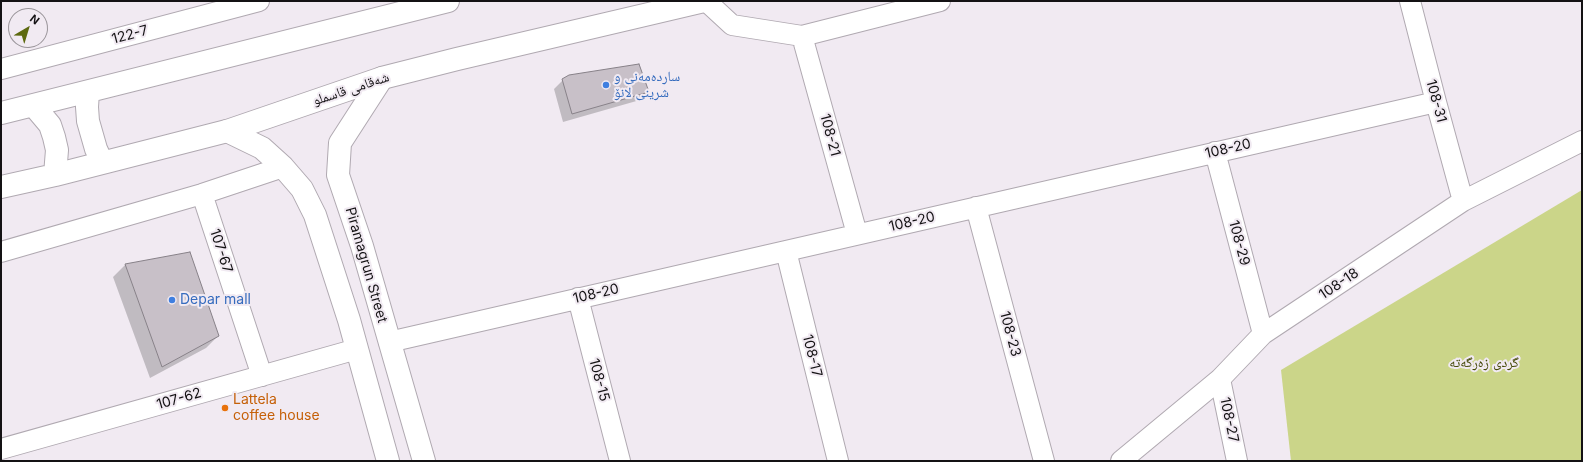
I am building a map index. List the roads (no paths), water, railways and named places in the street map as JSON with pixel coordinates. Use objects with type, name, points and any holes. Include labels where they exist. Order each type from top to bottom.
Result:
[{"type":"main road","points":[[1,113],[34,106],[447,1]]},
{"type":"main road","name":"شەقامی قاسملو","points":[[1,187],[55,175],[227,131],[382,78],[705,1]]},
{"type":"main road","name":"Piramagrun Street","points":[[382,78],[340,143],[338,175],[362,246],[424,461]]},
{"type":"main road","points":[[88,92],[87,106],[90,128],[96,149],[102,162]]},
{"type":"main road","points":[[34,106],[50,126],[54,137],[57,150],[55,175]]},
{"type":"main road","points":[[227,131],[262,148],[283,167],[302,189],[315,215],[357,349],[388,461]]},
{"type":"street","name":"122-7","points":[[1,69],[258,1]]},
{"type":"street","points":[[705,1],[732,25],[802,36],[940,1]]},
{"type":"street","name":"108-31","points":[[1410,1],[1463,201]]},
{"type":"street","name":"108-21","points":[[802,36],[857,234]]},
{"type":"street","name":"108-20","points":[[389,342],[1436,102]]},
{"type":"street","name":"108-18","points":[[1121,461],[1220,379],[1263,334],[1463,201],[1582,141]]},
{"type":"street","name":"108-29","points":[[1215,152],[1263,334]]},
{"type":"street","points":[[1,252],[202,194],[283,167]]},
{"type":"street","name":"107-67","points":[[202,194],[262,376]]},
{"type":"street","name":"108-23","points":[[976,207],[1044,461]]},
{"type":"street","name":"108-17","points":[[786,251],[838,461]]},
{"type":"street","name":"108-15","points":[[578,298],[620,461]]},
{"type":"street","name":"107-62","points":[[1,449],[357,349]]},
{"type":"street","name":"108-27","points":[[1220,379],[1237,461]]},
{"type":"place","name":"ساردەمەنی و شرینی لانۆ","points":[[606,85]]},
{"type":"place","name":"Depar mall","points":[[172,300]]},
{"type":"place","name":"Lattela coffee house","points":[[225,408]]},
{"type":"park label","name":"گردی زەرگەتە","points":[[1484,363]]}]
